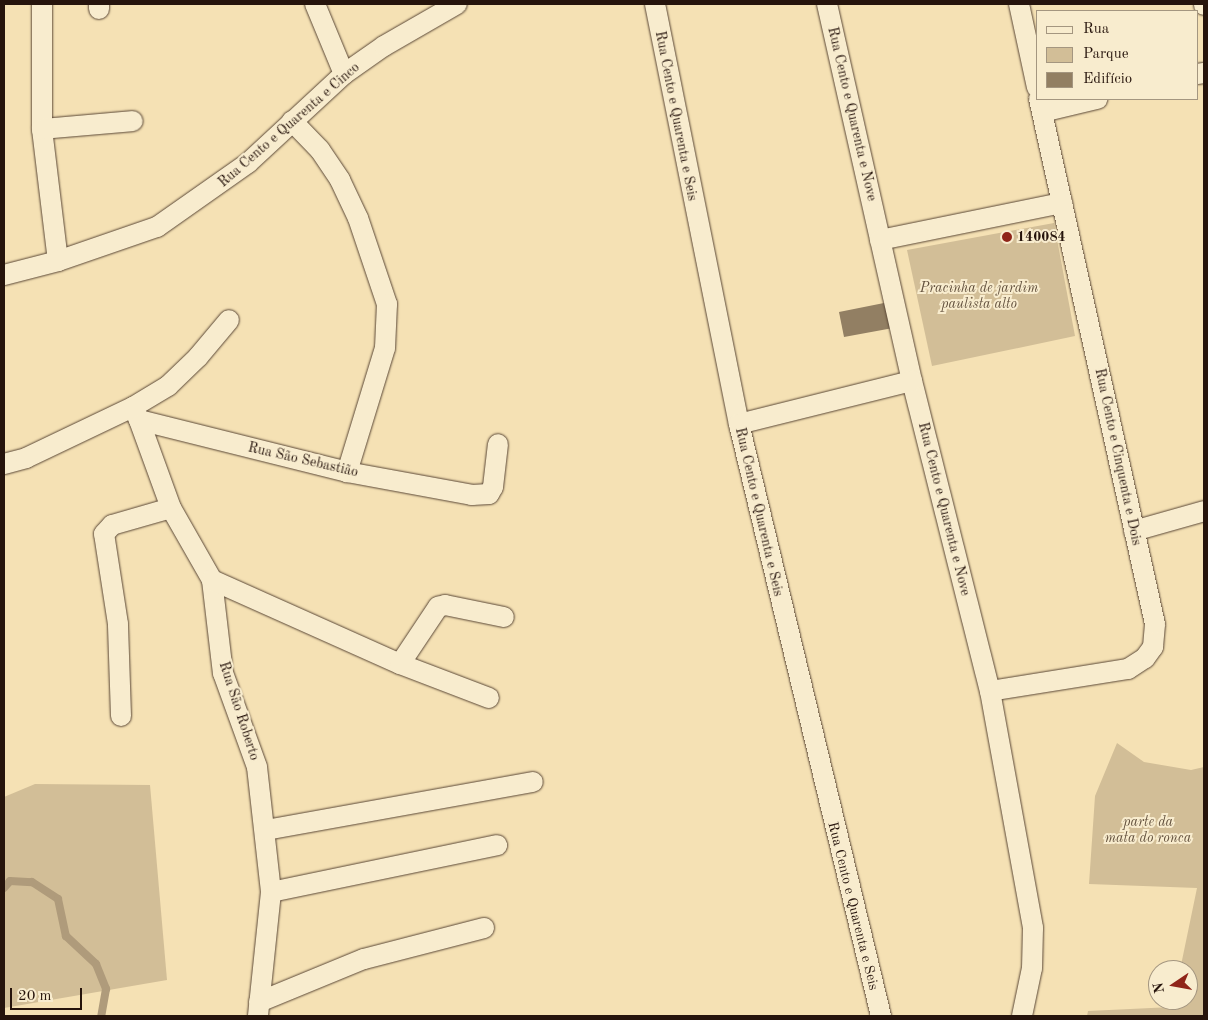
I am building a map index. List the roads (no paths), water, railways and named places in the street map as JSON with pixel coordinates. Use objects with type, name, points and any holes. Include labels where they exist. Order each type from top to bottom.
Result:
[{"type":"street","points":[[42,4],[42,129],[58,261]]},
{"type":"street","points":[[314,4],[344,74]]},
{"type":"street","name":"Rua Cento e Quarenta e Cinco","points":[[4,275],[58,261],[157,227],[248,163],[344,74],[384,46],[457,4]]},
{"type":"street","name":"Rua Cento e Quarenta e Seis","points":[[655,4],[739,424],[881,1016]]},
{"type":"street","name":"Rua Cento e Quarenta e Nove","points":[[827,4],[912,381],[990,691],[1033,928],[1032,968],[1022,1016]]},
{"type":"street","points":[[1019,4],[1036,82]]},
{"type":"street","points":[[1041,105],[1087,100]]},
{"type":"street","name":"Rua Cento e Cinquenta e Dois","points":[[990,691],[1128,669],[1145,658],[1153,646],[1155,624],[1041,105]]},
{"type":"street","points":[[42,129],[133,121]]},
{"type":"street","points":[[292,121],[320,150],[340,180],[358,218],[387,304],[385,348],[347,472]]},
{"type":"street","points":[[880,240],[1062,203]]},
{"type":"street","points":[[4,464],[26,458],[136,414],[198,357],[229,320]]},
{"type":"street","points":[[739,424],[912,381]]},
{"type":"street","name":"Rua São Sebastião","points":[[136,414],[347,472],[482,495],[489,494],[493,487],[498,444]]},
{"type":"street","name":"Rua São Roberto","points":[[136,414],[171,508],[212,580],[223,673],[257,767],[266,830],[271,892],[259,1009]]},
{"type":"street","points":[[121,716],[118,624],[104,534],[112,525],[171,508]]},
{"type":"street","points":[[1134,531],[1204,511]]},
{"type":"street","points":[[212,580],[345,636],[400,664],[489,698]]},
{"type":"street","points":[[400,664],[438,607],[445,605],[504,617]]},
{"type":"street","points":[[266,830],[533,782]]},
{"type":"street","points":[[271,892],[497,845]]},
{"type":"street","points":[[259,1009],[364,960],[484,928]]},
{"type":"waterway","points":[[4,888],[10,881],[32,882],[58,899],[66,936],[96,964],[106,989],[101,1016]]},
{"type":"place","name":"140084","points":[[1007,237]]},
{"type":"park label","name":"Pracinha de jardim paulista alto","points":[[979,296]]},
{"type":"park label","name":"parte da mata do ronca","points":[[1148,830]]}]
